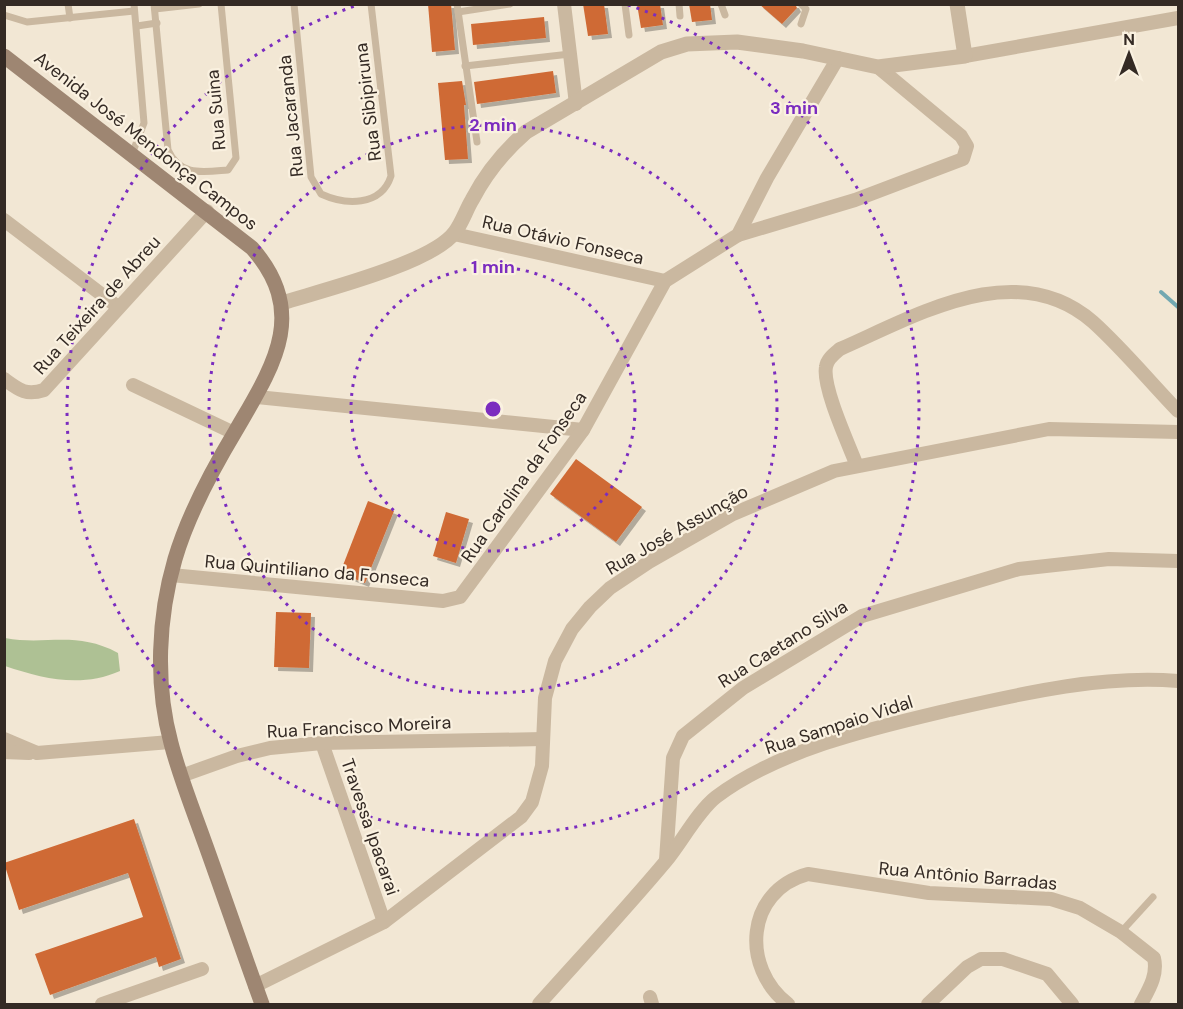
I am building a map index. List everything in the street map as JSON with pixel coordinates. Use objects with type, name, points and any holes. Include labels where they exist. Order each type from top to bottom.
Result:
[{"type":"main road","name":"Avenida José Mendonça Campos","points":[[4,56],[207,211],[261,258],[271,273],[282,303],[278,342],[257,397],[234,433],[184,534],[171,575],[162,624],[161,655],[170,742],[262,1005]]},
{"type":"street","points":[[564,4],[576,104]]},
{"type":"street","points":[[957,4],[965,56]]},
{"type":"street","points":[[282,303],[379,273],[434,248],[454,234],[490,169],[507,148],[526,132],[662,52],[687,44],[737,42],[879,67],[965,56],[1179,18]]},
{"type":"street","points":[[738,235],[767,178],[838,58]]},
{"type":"street","points":[[738,235],[855,200],[963,159],[967,146],[961,136],[879,67]]},
{"type":"street","name":"Rua Teixeira de Abreu","points":[[4,379],[21,392],[33,394],[44,390],[207,211]]},
{"type":"street","points":[[4,220],[118,307]]},
{"type":"street","name":"Rua Otávio Fonseca","points":[[454,234],[665,281]]},
{"type":"street","name":"Rua Carolina da Fonseca","points":[[460,597],[583,430],[665,281],[738,235]]},
{"type":"street","points":[[857,466],[825,377],[828,359],[840,349],[959,298],[986,292],[1043,295],[1067,305],[1092,321],[1179,411]]},
{"type":"street","points":[[133,385],[234,433]]},
{"type":"street","points":[[257,397],[583,430]]},
{"type":"street","name":"Rua José Assunção","points":[[255,986],[384,922],[521,817],[532,802],[537,787],[545,698],[555,661],[572,629],[590,606],[610,588],[733,514],[834,471],[1049,429],[1179,432]]},
{"type":"street","name":"Rua Caetano Silva","points":[[666,861],[673,758],[683,736],[743,688],[862,616],[1019,569],[1099,560],[1179,561]]},
{"type":"street","name":"Rua Quintiliano da Fonseca","points":[[171,575],[443,601],[460,597]]},
{"type":"street","name":"Rua Sampaio Vidal","points":[[539,1005],[666,861],[714,798],[748,777],[790,757],[888,724],[997,699],[1089,682],[1144,678],[1179,681]]},
{"type":"street","points":[[4,739],[38,753]]},
{"type":"street","name":"Rua Francisco Moreira","points":[[181,776],[259,751],[322,743],[543,739]]},
{"type":"street","points":[[4,752],[38,753],[170,742]]},
{"type":"street","name":"Travessa Ipacarai","points":[[322,743],[384,922]]},
{"type":"street","name":"Rua Antônio Barradas","points":[[788,1005],[776,995],[759,963],[757,938],[760,914],[773,892],[788,879],[808,874],[929,893],[1051,898],[1080,908],[1121,932],[1154,958],[1156,968],[1153,980],[1141,1005]]},
{"type":"street","points":[[928,1005],[967,967],[981,959],[1003,959],[1047,974],[1072,1005]]},
{"type":"street","points":[[102,1005],[202,969]]},
{"type":"lane","points":[[68,4],[70,18]]},
{"type":"lane","name":"Rua Suina","points":[[199,4],[154,7],[168,150],[173,161],[192,172],[228,170],[234,164],[237,151],[221,4]]},
{"type":"lane","name":"Rua Jacaranda","points":[[294,4],[311,177],[321,194],[348,203]]},
{"type":"lane","name":"Rua Sibipiruna","points":[[348,203],[362,202],[382,192],[391,176],[371,4]]},
{"type":"lane","points":[[477,142],[457,8],[510,4]]},
{"type":"lane","points":[[625,4],[629,35]]},
{"type":"lane","points":[[679,4],[680,16]]},
{"type":"lane","points":[[721,4],[725,15]]},
{"type":"lane","points":[[801,4],[806,9],[801,24]]},
{"type":"lane","points":[[4,15],[27,21],[70,18],[134,8],[144,123],[132,154]]},
{"type":"lane","points":[[137,26],[157,23]]},
{"type":"lane","points":[[465,66],[570,54]]},
{"type":"lane","points":[[1121,932],[1153,897]]},
{"type":"green space","points":[[5,638],[74,640],[102,646],[118,653],[120,671],[91,679],[62,680],[20,671],[5,666]]},
{"type":"building","points":[[428,4],[451,4],[455,50],[432,52]]},
{"type":"building","points":[[583,4],[604,4],[608,34],[588,36]]},
{"type":"building","points":[[637,4],[660,4],[663,25],[641,28]]},
{"type":"building","points":[[689,4],[710,4],[712,20],[692,22]]},
{"type":"building","points":[[759,4],[795,4],[797,8],[782,24]]},
{"type":"building","points":[[544,17],[546,38],[473,45],[471,24]]},
{"type":"building","points":[[553,71],[556,93],[477,104],[474,82]]},
{"type":"building","points":[[462,81],[466,105],[464,105],[468,159],[445,160],[438,83]]},
{"type":"building","points":[[576,459],[642,507],[616,542],[550,494]]},
{"type":"building","points":[[368,501],[394,511],[365,583],[340,573]]},
{"type":"building","points":[[446,512],[469,519],[456,563],[433,556]]},
{"type":"building","points":[[276,612],[311,613],[309,668],[274,667]]},
{"type":"building","points":[[134,819],[181,959],[159,967],[156,957],[50,995],[35,954],[143,917],[128,873],[19,910],[4,863]]},
{"type":"waterway","points":[[1161,292],[1178,307]]}]
